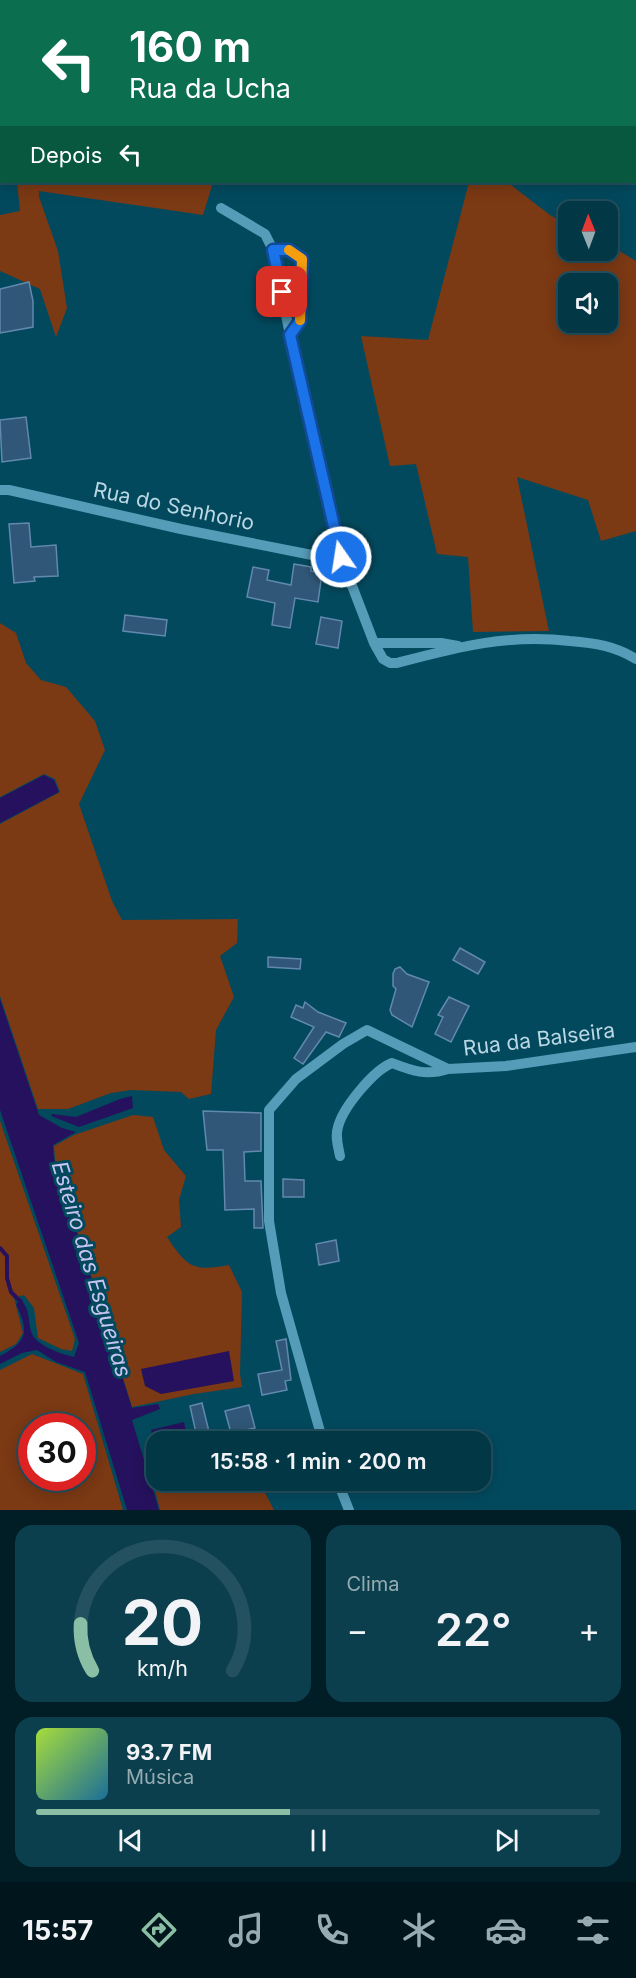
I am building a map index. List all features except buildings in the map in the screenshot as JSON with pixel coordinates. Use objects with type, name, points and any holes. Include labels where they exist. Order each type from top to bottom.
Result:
[{"type":"street","points":[[221,208],[265,234],[273,250],[341,557],[374,644],[383,659],[390,663],[494,640],[541,638],[601,644],[621,650],[636,659]]},
{"type":"street","points":[[273,250],[289,250],[302,259],[300,321],[290,335]]},
{"type":"street","name":"Rua do Senhorio","points":[[0,490],[9,490],[249,543],[317,556],[341,557]]},
{"type":"street","points":[[374,644],[441,643],[461,646]]},
{"type":"street","name":"Rua da Balseira","points":[[320,1431],[281,1293],[271,1231],[269,1110],[296,1079],[343,1044],[367,1030],[448,1069],[506,1066],[636,1047]]},
{"type":"street","points":[[340,1156],[336,1139],[338,1125],[350,1103],[381,1067],[393,1063],[433,1074],[448,1069]]},
{"type":"street","points":[[341,1491],[349,1510]]},
{"type":"shaded area","points":[[17,183],[213,183],[203,215],[39,191],[39,197],[58,251],[67,308],[56,337],[40,289],[0,271],[0,215],[20,211]]},
{"type":"shaded area","points":[[469,183],[508,183],[558,219],[558,261],[618,261],[618,250],[636,261],[636,531],[601,541],[588,500],[517,477],[549,631],[473,632],[468,557],[437,554],[416,464],[390,466],[361,336],[428,340]]},
{"type":"shaded area","points":[[0,623],[16,633],[26,663],[41,680],[66,687],[95,721],[105,750],[79,804],[112,901],[122,920],[238,919],[237,943],[220,956],[234,997],[216,1030],[211,1094],[189,1099],[181,1092],[131,1090],[111,1093],[68,1109],[38,1109],[0,996],[0,824],[60,792],[55,779],[44,774],[0,797]]},
{"type":"shaded area","points":[[44,775],[54,780],[59,792],[0,823],[0,798]]},
{"type":"shaded area","name":"Esteiro das Esgueiras","points":[[0,999],[39,1115],[62,1128],[76,1132],[53,1145],[54,1159],[132,1408],[158,1404],[160,1409],[132,1420],[146,1467],[146,1491],[153,1491],[159,1510],[127,1510],[85,1372],[56,1362],[37,1350],[22,1353],[0,1364],[0,1356],[16,1345],[23,1335],[23,1322],[16,1304],[21,1299],[28,1311],[33,1336],[42,1345],[74,1357],[79,1343],[0,1110]]},
{"type":"shaded area","points":[[132,1096],[133,1108],[79,1127],[51,1116],[52,1114],[76,1117]]},
{"type":"shaded area","points":[[133,1115],[153,1117],[164,1150],[186,1176],[179,1200],[181,1227],[167,1237],[180,1255],[192,1265],[207,1268],[229,1265],[242,1292],[240,1374],[242,1387],[132,1407],[55,1159],[54,1146],[74,1135]]},
{"type":"shaded area","points":[[0,1121],[75,1339],[72,1351],[61,1349],[38,1338],[34,1308],[24,1295],[14,1298],[23,1333],[16,1344],[0,1352]]},
{"type":"shaded area","points":[[229,1351],[234,1381],[161,1394],[145,1386],[141,1369]]},
{"type":"shaded area","points":[[32,1354],[83,1374],[94,1413],[18,1413],[18,1491],[96,1491],[96,1418],[123,1510],[0,1510],[0,1370]]},
{"type":"shaded area","points":[[184,1422],[186,1431],[151,1431]]},
{"type":"shaded area","points":[[155,1491],[264,1491],[274,1510],[160,1510]]},
{"type":"waterway","points":[[0,1248],[7,1256],[7,1278],[11,1292],[21,1302]]},
{"type":"slow traffic","points":[[289,250],[302,259],[300,320]]},
{"type":"route","points":[[282,292],[273,250],[289,250],[302,259],[300,321],[290,335],[341,557]]}]
